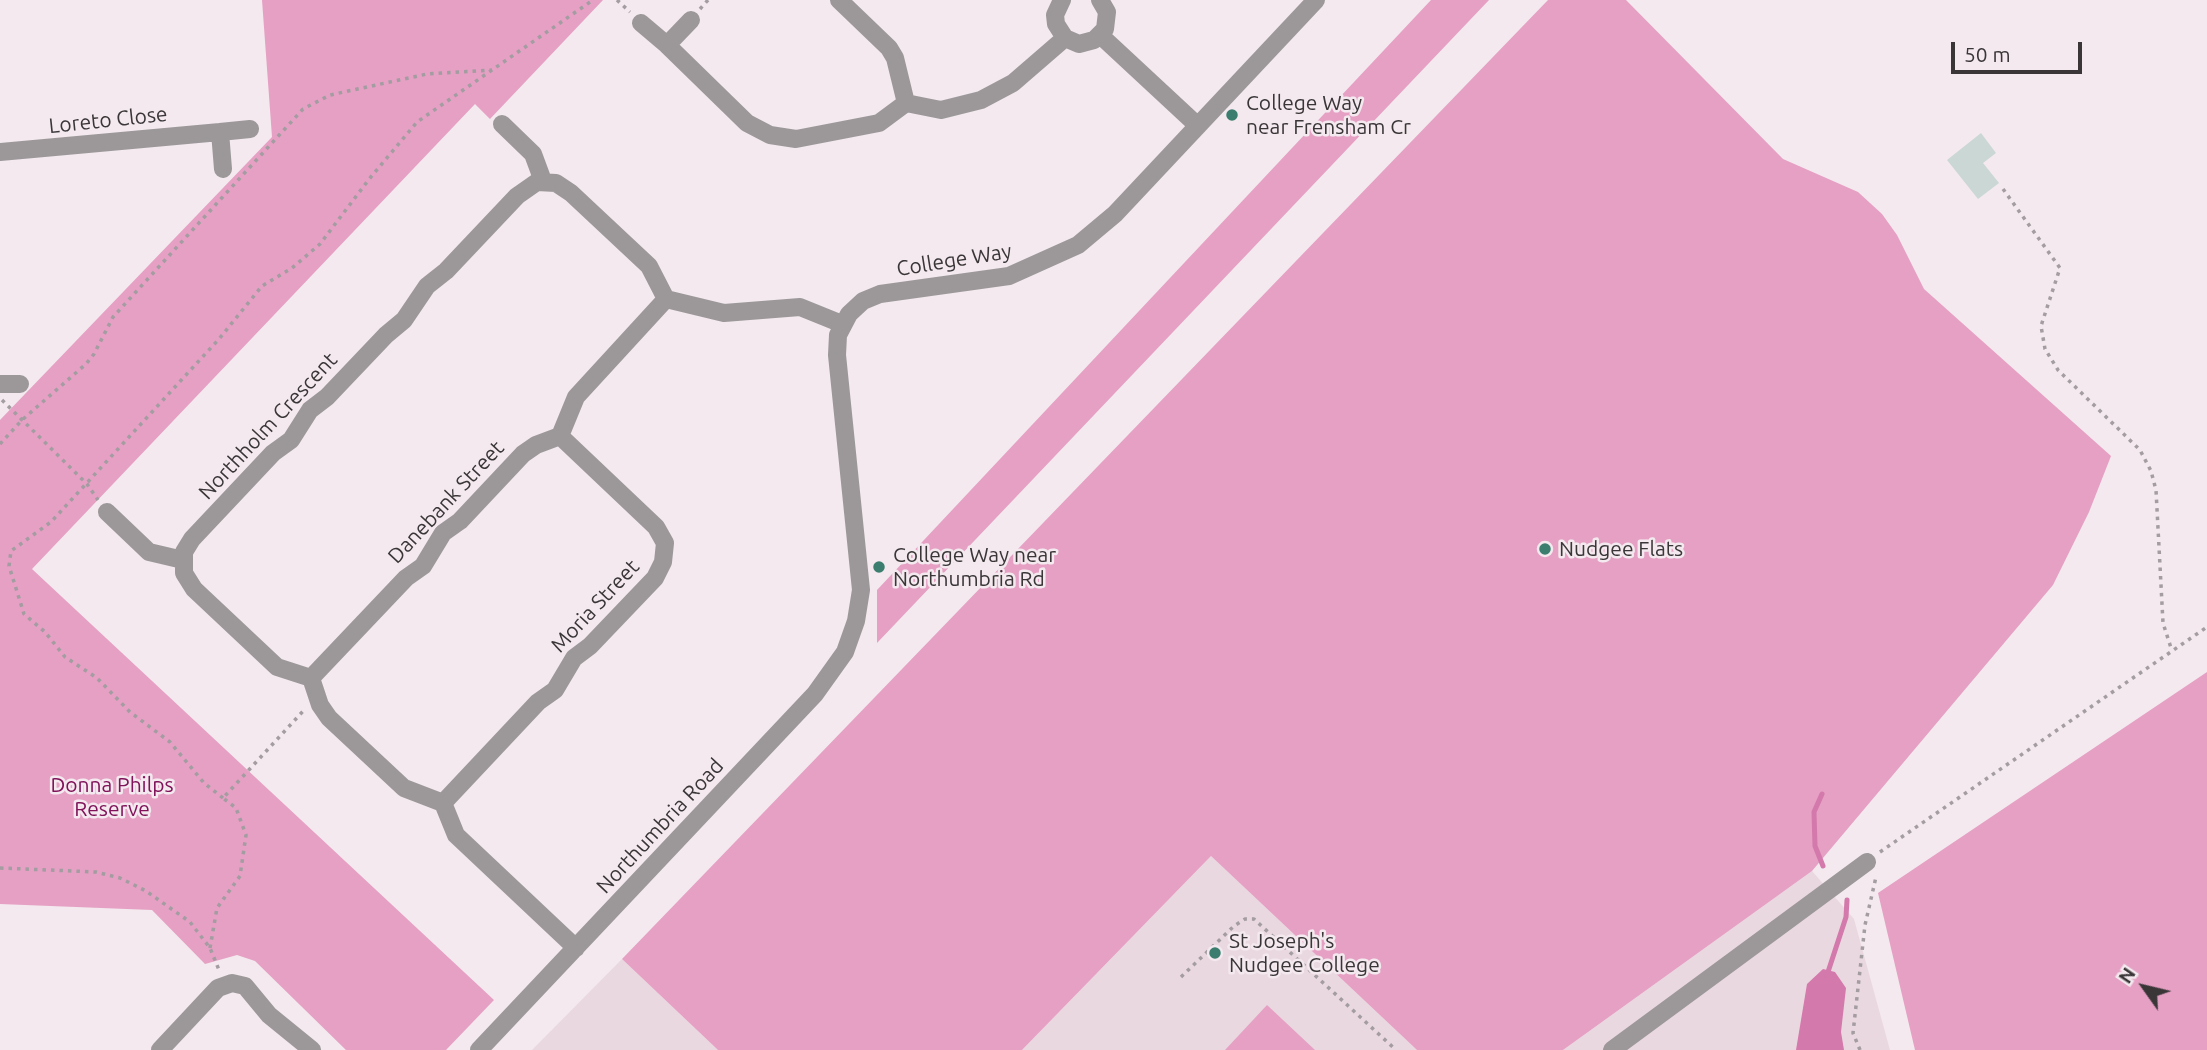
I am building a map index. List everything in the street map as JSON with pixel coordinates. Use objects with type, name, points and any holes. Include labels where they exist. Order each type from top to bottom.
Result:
[{"type":"street","points":[[839,0],[889,48],[895,58],[906,103]]},
{"type":"street","points":[[1062,0],[1055,15],[1056,24],[1065,38],[1087,43],[1100,36],[1107,21],[1100,0]]},
{"type":"street","name":"College Way","points":[[842,324],[863,301],[880,294],[997,279],[1060,256],[1095,233],[1316,0]]},
{"type":"street","points":[[667,45],[691,20]]},
{"type":"street","points":[[641,23],[747,123],[770,135],[796,139],[870,125],[885,119],[906,103],[941,110],[981,100],[1013,83],[1065,38]]},
{"type":"street","points":[[1100,36],[1198,126]]},
{"type":"street","points":[[502,124],[533,154],[543,181],[556,183],[571,193],[649,266],[666,299],[724,313],[800,307],[842,324]]},
{"type":"street","name":"Loreto Close","points":[[0,152],[250,129]]},
{"type":"street","points":[[220,132],[223,169]]},
{"type":"street","name":"Northholm Crescent","points":[[183,560],[192,539],[273,453],[291,440],[310,410],[327,397],[404,320],[427,286],[446,271],[517,196],[530,185],[543,181]]},
{"type":"street","points":[[560,436],[576,397],[666,299]]},
{"type":"street","name":"Northumbria Road","points":[[479,1050],[828,679],[845,652],[856,621],[861,574],[836,355],[842,324]]},
{"type":"street","points":[[0,384],[20,384]]},
{"type":"street","name":"Danebank Street","points":[[311,678],[406,578],[423,566],[443,533],[460,521],[523,454],[560,436]]},
{"type":"street","name":"Moria Street","points":[[443,803],[538,702],[555,690],[574,657],[590,646],[654,578],[663,562],[664,543],[656,527],[560,436]]},
{"type":"street","points":[[107,512],[149,552],[183,560],[188,582],[271,662],[282,670],[311,678],[317,699],[329,718],[404,788],[443,803],[456,835],[576,948]]},
{"type":"street","points":[[1612,1050],[1874,867]]},
{"type":"street","points":[[160,1050],[214,993],[226,985],[245,986],[269,1015],[312,1050]]},
{"type":"path","points":[[210,948],[218,908],[240,876],[246,835],[236,808],[204,783],[170,742],[130,712],[97,678],[65,657],[45,632],[24,614],[9,566],[11,551],[38,533],[87,484],[219,339],[262,286],[292,268],[320,244],[417,122],[593,0]]},
{"type":"path","points":[[0,444],[22,420],[86,365],[113,317],[303,109],[330,95],[427,74],[493,69]]},
{"type":"path","points":[[2003,189],[2060,268],[2041,326],[2045,349],[2058,370],[2140,450],[2151,471],[2156,490],[2163,623],[2172,651]]},
{"type":"path","points":[[0,398],[87,484]]},
{"type":"path","points":[[1860,1050],[1853,1033],[1874,867],[1882,851],[2207,627]]},
{"type":"path","points":[[223,798],[317,699]]},
{"type":"path","points":[[1874,867],[1882,851]]},
{"type":"path","points":[[0,868],[96,872],[120,878],[146,891],[190,922],[210,948],[226,985]]},
{"type":"path","points":[[1181,977],[1234,926],[1245,919],[1254,919],[1395,1050]]},
{"type":"shaded area","name":"St Joseph's Nudgee College","points":[[1211,856],[1417,1050],[1022,1050]]},
{"type":"shaded area","points":[[1812,871],[1854,919],[1890,1050],[1563,1050]]},
{"type":"shaded area","points":[[622,959],[718,1050],[532,1050]]},
{"type":"shaded area","points":[[1823,969],[1835,972],[1846,988],[1841,1032],[1844,1050],[1796,1050],[1807,984]]},
{"type":"green space","name":"Donna Philps Reserve","points":[[262,0],[603,0],[490,119],[475,104],[32,569],[494,1000],[446,1050],[346,1050],[255,961],[237,955],[205,964],[152,910],[0,904],[0,420],[272,137]]},
{"type":"green space","points":[[1431,0],[1489,0],[877,643],[877,590]]},
{"type":"green space","name":"Nudgee Flats","points":[[1548,0],[1626,0],[1783,159],[1858,192],[1882,214],[1897,235],[1924,289],[2111,456],[2089,512],[2053,585],[1812,871],[1563,1050],[1417,1050],[1211,856],[1022,1050],[718,1050],[622,959]]},
{"type":"green space","points":[[2207,672],[2207,1050],[1915,1050],[1878,893]]},
{"type":"green space","points":[[1267,1005],[1315,1050],[1225,1050]]},
{"type":"building","points":[[1981,133],[1996,153],[1983,163],[1999,183],[1978,199],[1947,160]]},
{"type":"waterway","points":[[1822,794],[1814,812],[1815,846],[1823,866]]},
{"type":"waterway","points":[[1827,975],[1846,917],[1847,900]]},
{"type":"place","name":"College Way near Frensham Cr","points":[[1232,115]]},
{"type":"place","name":"Nudgee Flats","points":[[1545,549]]},
{"type":"place","name":"College Way near Northumbria Rd","points":[[879,567]]},
{"type":"place","name":"St Joseph's Nudgee College","points":[[1215,953]]}]
